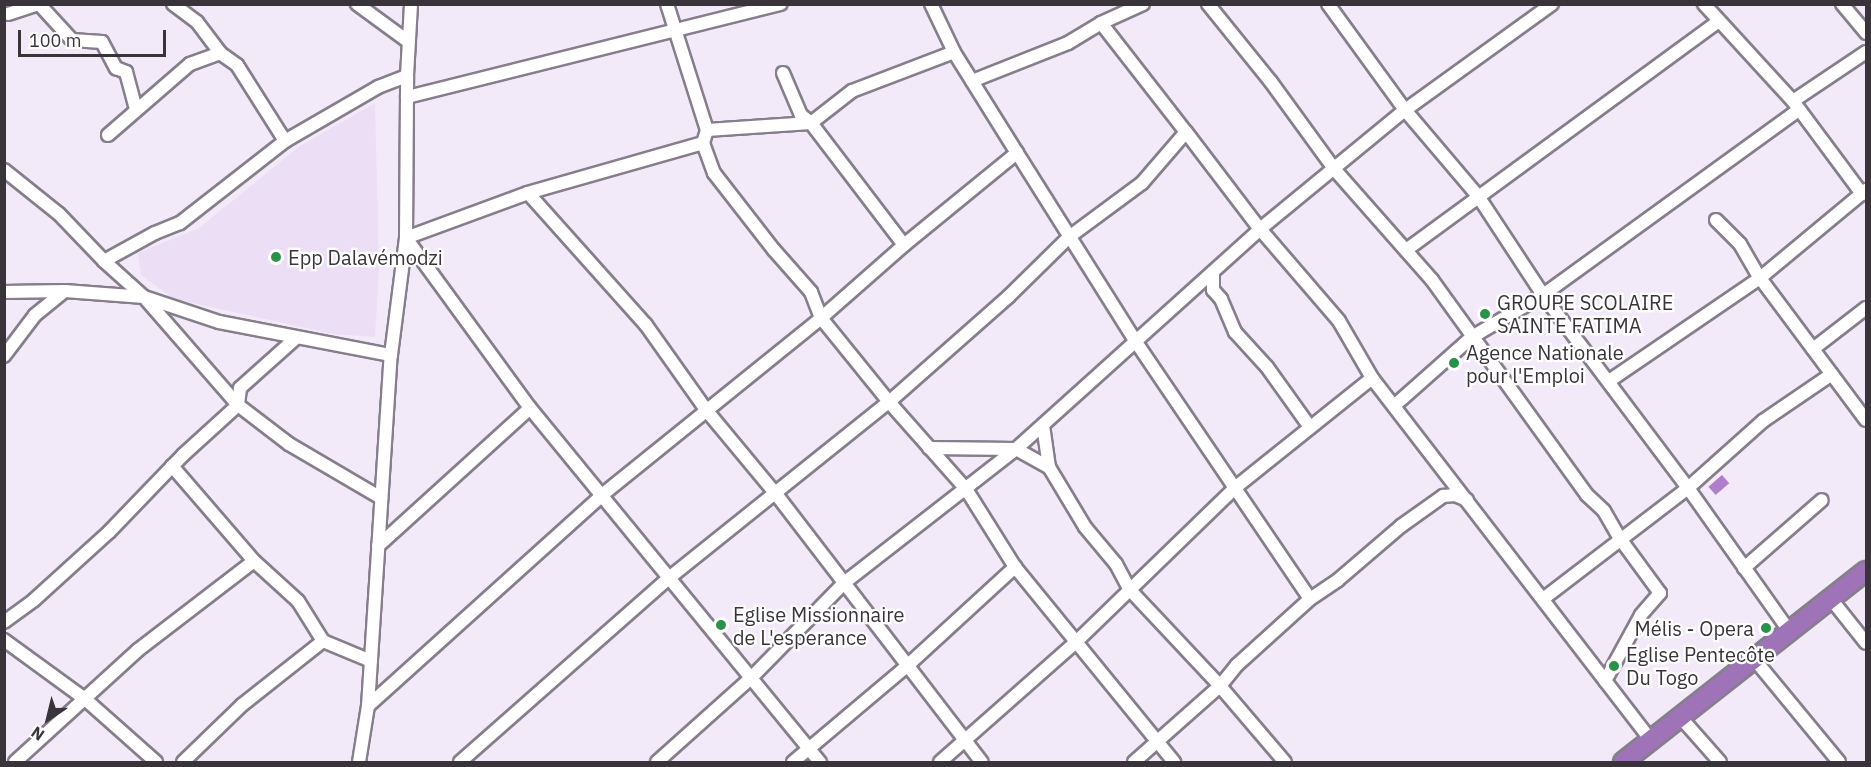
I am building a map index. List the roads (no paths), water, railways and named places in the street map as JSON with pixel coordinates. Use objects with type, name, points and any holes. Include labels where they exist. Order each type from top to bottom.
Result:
[{"type":"highway","points":[[1623,762],[1682,719],[1866,571]]},
{"type":"street","points":[[7,12],[38,4],[72,40],[102,42],[116,68],[126,72],[136,110]]},
{"type":"street","points":[[173,4],[197,22],[220,53],[237,65],[285,141]]},
{"type":"street","points":[[357,4],[409,42]]},
{"type":"street","points":[[359,762],[368,706],[391,355],[406,238],[407,76],[411,4]]},
{"type":"street","points":[[667,4],[707,130],[703,143],[714,173],[774,250],[811,292],[821,318],[889,402],[966,489],[1015,567],[1160,741],[1174,762]]},
{"type":"street","points":[[407,97],[781,4]]},
{"type":"street","points":[[931,4],[954,52],[1069,237],[1136,342],[1310,599]]},
{"type":"street","points":[[972,81],[1068,43],[1101,23],[1143,4]]},
{"type":"street","points":[[1208,4],[1271,82],[1335,170],[1432,280],[1587,495],[1604,511],[1621,540],[1660,593],[1641,615],[1605,681]]},
{"type":"street","points":[[1328,4],[1405,110],[1478,196],[1543,295],[1688,488],[1790,632]]},
{"type":"street","points":[[657,762],[751,678],[844,583],[1016,448],[1260,229],[1335,170],[1405,110],[1552,4]]},
{"type":"street","points":[[1609,381],[1760,278],[1864,192],[1796,106],[1704,4]]},
{"type":"street","points":[[1842,4],[1866,33]]},
{"type":"street","points":[[1406,250],[1718,22]]},
{"type":"street","points":[[1101,23],[1260,229],[1339,321],[1372,378],[1652,741]]},
{"type":"street","points":[[707,130],[811,123],[852,91],[954,52]]},
{"type":"street","points":[[1394,406],[1473,337],[1543,295],[1866,52]]},
{"type":"street","points":[[108,135],[190,64],[220,53]]},
{"type":"street","points":[[783,73],[801,116],[811,123],[904,245]]},
{"type":"street","points":[[104,261],[155,233],[180,223],[285,141],[378,87],[407,76]]},
{"type":"street","points":[[460,762],[669,578],[776,495],[889,402],[1008,297],[1069,237],[1142,183],[1186,132]]},
{"type":"street","points":[[406,238],[528,193],[703,143]]},
{"type":"street","points":[[368,706],[602,495],[821,318],[904,245],[1017,153]]},
{"type":"street","points":[[4,170],[59,214],[104,261],[144,297],[238,405],[289,444],[381,498]]},
{"type":"street","points":[[528,193],[646,325],[707,411],[776,495],[982,762]]},
{"type":"street","points":[[1716,220],[1740,243],[1760,278],[1866,420]]},
{"type":"street","points":[[406,238],[530,408],[820,762]]},
{"type":"street","points":[[1213,272],[1213,290],[1221,299],[1235,332],[1267,367],[1310,427]]},
{"type":"street","points":[[4,292],[65,291],[144,297],[219,322],[391,355]]},
{"type":"street","points":[[4,356],[36,315],[65,291]]},
{"type":"street","points":[[1813,349],[1866,308]]},
{"type":"street","points":[[4,622],[34,600],[109,532],[172,466],[238,405],[240,388],[296,338]]},
{"type":"street","points":[[1543,599],[1688,488],[1763,421],[1832,374]]},
{"type":"street","points":[[940,762],[1076,642],[1236,487],[1372,378]]},
{"type":"street","points":[[378,546],[530,408]]},
{"type":"street","points":[[1043,425],[1048,467],[1085,527],[1116,564],[1130,590],[1220,686],[1285,762]]},
{"type":"street","points":[[929,448],[1016,448],[1048,467]]},
{"type":"street","points":[[172,466],[254,561],[298,601],[323,641],[371,661]]},
{"type":"street","points":[[1134,762],[1220,686],[1237,665],[1310,599],[1338,580],[1401,526],[1443,496],[1455,495],[1467,500]]},
{"type":"street","points":[[1744,568],[1821,500]]},
{"type":"street","points":[[15,762],[138,650],[254,561]]},
{"type":"street","points":[[793,762],[907,666],[1015,567]]},
{"type":"street","points":[[1831,599],[1866,643]]},
{"type":"street","points":[[4,640],[85,699],[156,762]]},
{"type":"street","points":[[183,762],[242,705],[323,641]]},
{"type":"street","points":[[1755,660],[1839,762]]},
{"type":"street","points":[[1682,719],[1720,762]]},
{"type":"place","name":"Epp Dalavémodzi","points":[[276,257]]},
{"type":"place","name":"GROUPE SCOLAIRE SAINTE FATIMA","points":[[1485,314]]},
{"type":"place","name":"Agence Nationale pour l'Emploi","points":[[1454,363]]},
{"type":"place","name":"Eglise Missionnaire de L'esperance","points":[[721,625]]},
{"type":"place","name":"Mélis - Opera","points":[[1766,628]]},
{"type":"place","name":"Eglise Pentecôte Du Togo","points":[[1614,666]]}]
